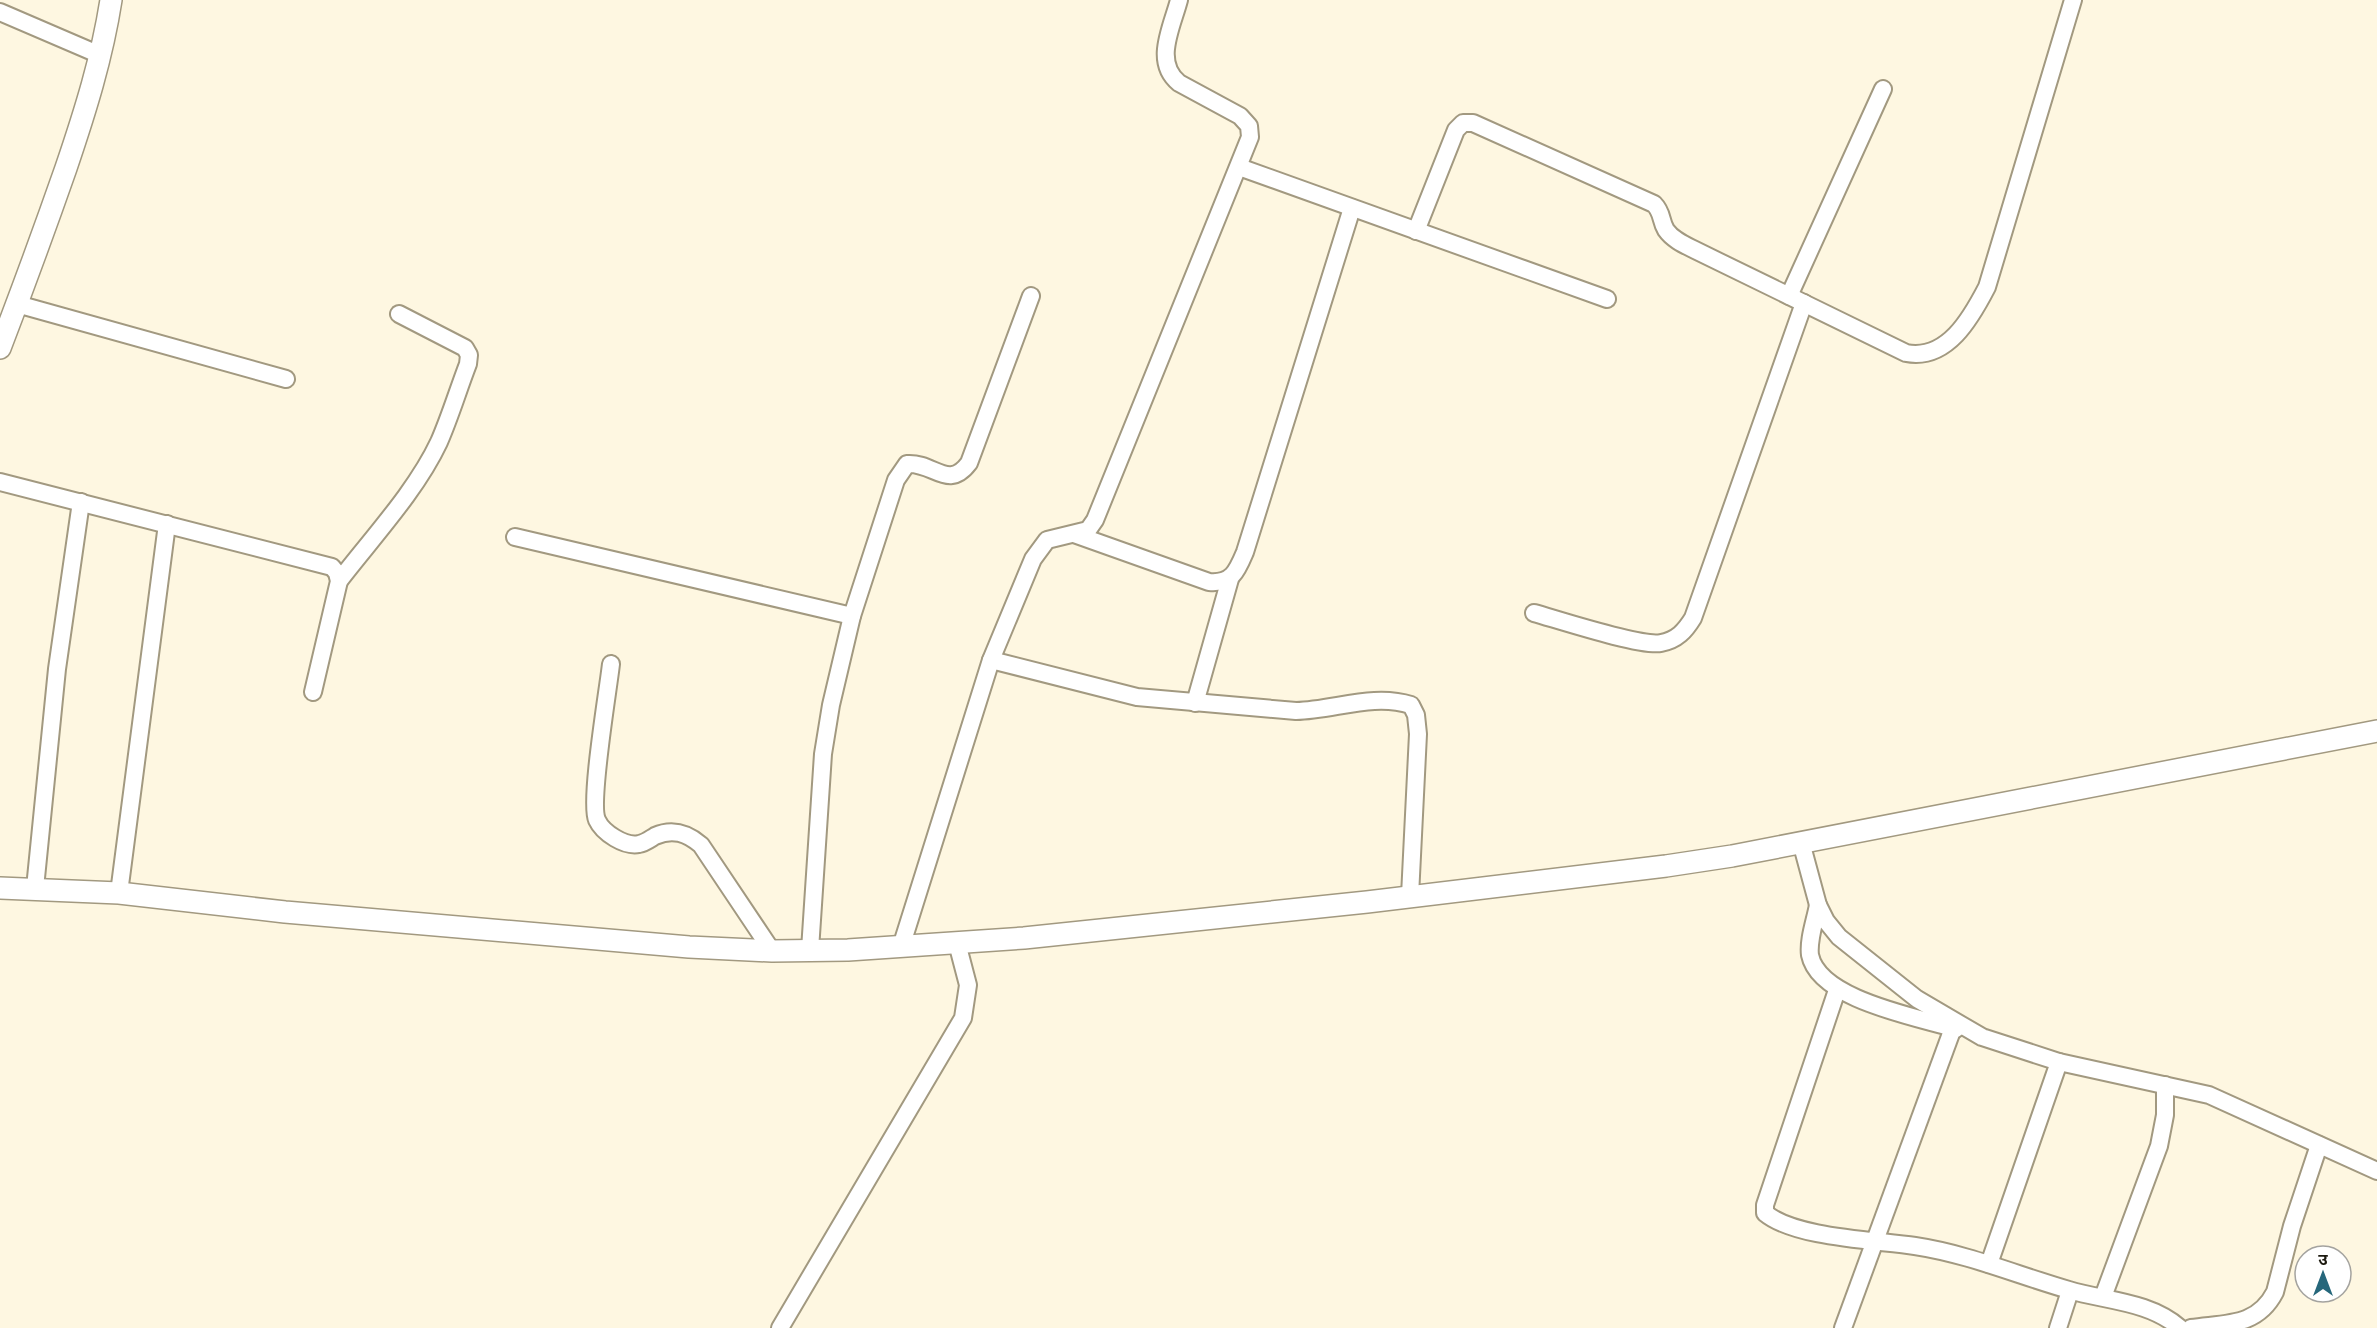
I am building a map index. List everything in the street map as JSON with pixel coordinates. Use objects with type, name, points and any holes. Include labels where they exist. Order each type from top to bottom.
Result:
[{"type":"street","points":[[0,348],[88,101],[111,0]]},
{"type":"street","points":[[901,947],[991,660],[1039,549],[1047,540],[1088,530],[1104,500],[1250,137],[1249,126],[1240,116],[1179,83],[1172,78],[1166,67],[1164,57],[1179,0]]},
{"type":"street","points":[[1416,231],[1456,130],[1463,123],[1473,123],[1654,204],[1660,211],[1667,232],[1677,240],[1906,353],[1927,354],[1957,334],[1974,313],[1995,266],[2002,232],[2073,0]]},
{"type":"street","points":[[0,12],[100,56]]},
{"type":"street","points":[[1534,613],[1638,641],[1658,644],[1672,640],[1686,630],[1693,618],[1797,300],[1883,89]]},
{"type":"street","points":[[1239,167],[1607,299]]},
{"type":"street","points":[[1195,703],[1230,579],[1245,552],[1352,208]]},
{"type":"street","points":[[810,951],[824,742],[852,616],[901,471],[907,464],[915,463],[946,476],[962,474],[969,463],[1031,296]]},
{"type":"street","points":[[17,304],[285,379]]},
{"type":"street","points":[[313,692],[339,581],[407,492],[430,457],[468,364],[469,355],[465,348],[399,314]]},
{"type":"street","points":[[0,482],[324,564],[332,567],[339,581]]},
{"type":"street","points":[[35,888],[51,719],[81,502]]},
{"type":"street","points":[[119,893],[167,525]]},
{"type":"street","points":[[1074,534],[1209,582],[1220,583],[1230,579]]},
{"type":"street","points":[[515,537],[852,616]]},
{"type":"street","points":[[991,660],[1129,696],[1296,711],[1380,699],[1398,700],[1411,705],[1416,715],[1418,734],[1410,896]]},
{"type":"street","points":[[611,664],[595,795],[597,820],[610,834],[635,845],[669,831],[693,838],[701,845],[772,951]]},
{"type":"street","points":[[0,888],[119,893],[285,912],[689,947],[772,951],[901,947],[1410,896],[1666,866],[2377,731]]},
{"type":"street","points":[[1801,842],[1818,905],[1826,921],[1839,937],[1917,999],[1982,1037]]},
{"type":"street","points":[[1818,905],[1810,942],[1810,955],[1814,966],[1837,990],[1858,1000],[2060,1062],[2209,1095],[2377,1171]]},
{"type":"street","points":[[780,1328],[963,1018],[968,985],[957,943]]},
{"type":"street","points":[[1837,990],[1765,1205],[1765,1213],[1773,1220],[1809,1232],[1942,1251],[1989,1264],[2070,1291],[2136,1305],[2172,1321],[2180,1328]]},
{"type":"street","points":[[1843,1328],[1953,1028]]},
{"type":"street","points":[[1989,1264],[2060,1062]]},
{"type":"street","points":[[2103,1297],[2159,1146],[2165,1115],[2165,1085]]},
{"type":"street","points":[[2191,1328],[2250,1318],[2262,1311],[2270,1302],[2319,1145]]},
{"type":"street","points":[[2058,1328],[2070,1291]]}]
